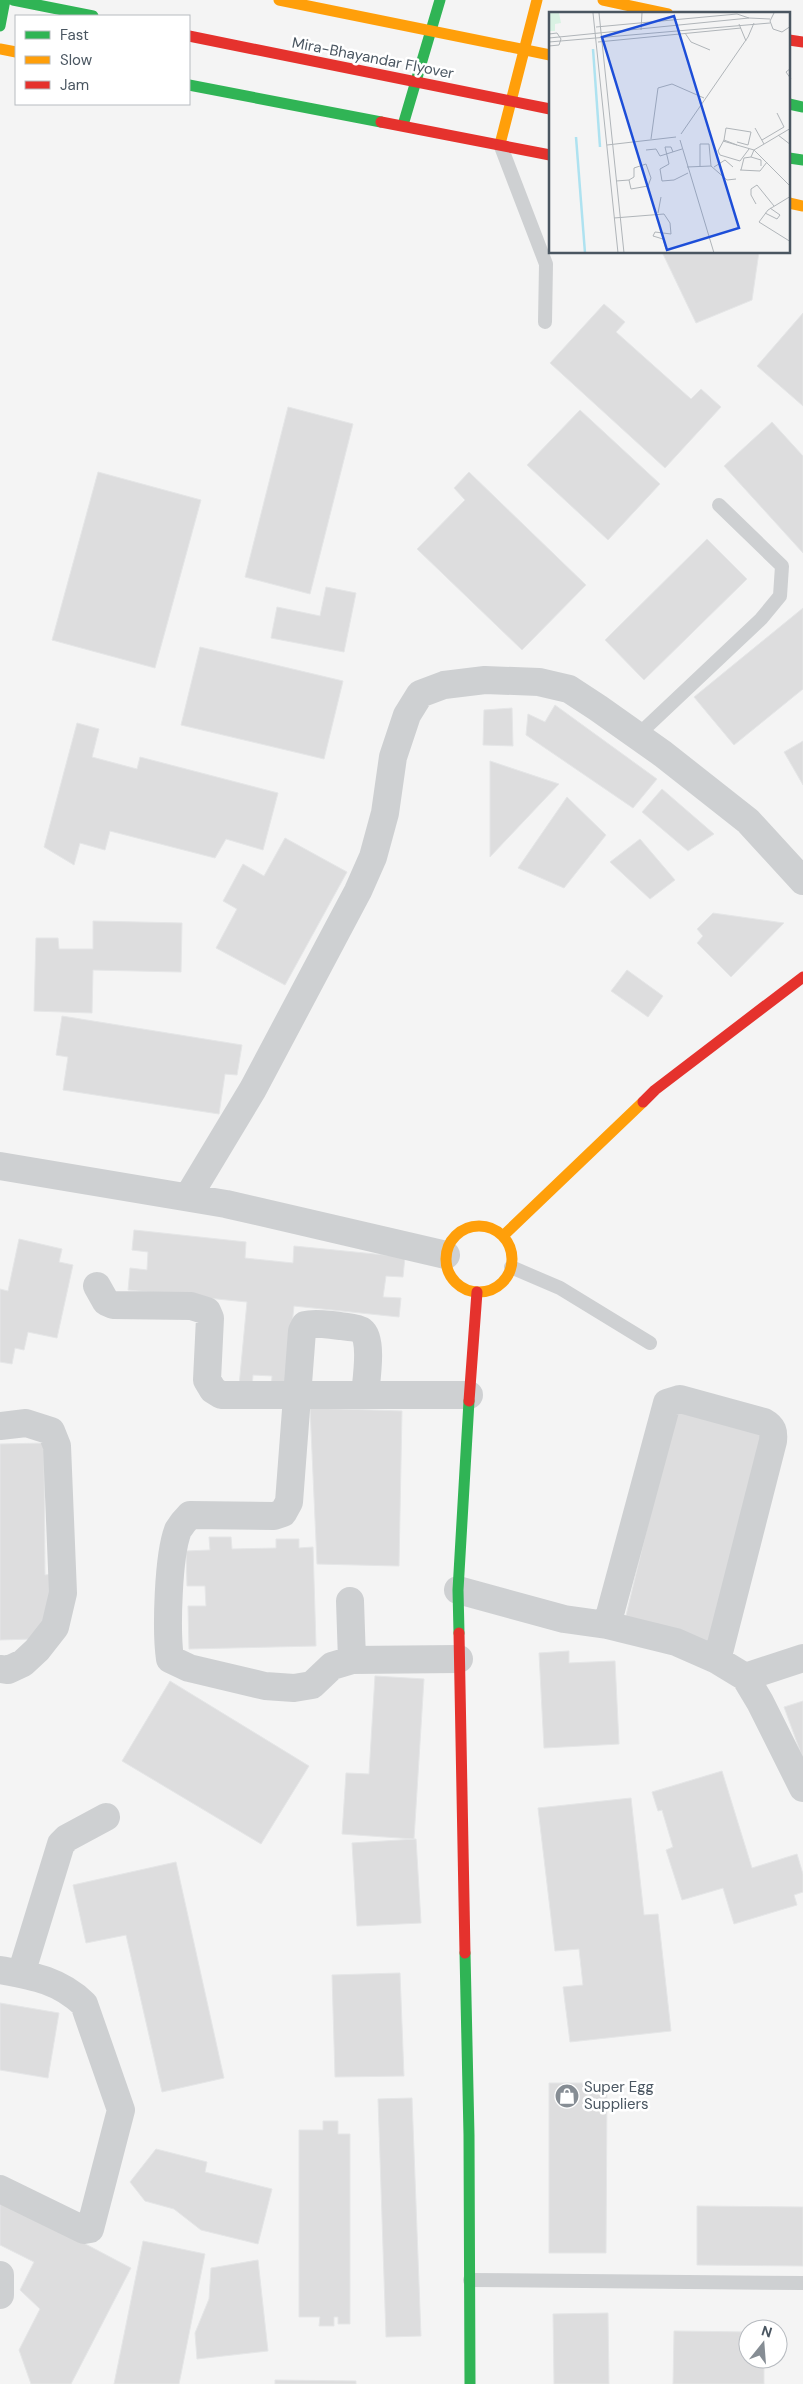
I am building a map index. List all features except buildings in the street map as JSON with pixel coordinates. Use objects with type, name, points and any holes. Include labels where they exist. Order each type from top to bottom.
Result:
[{"type":"main road","points":[[0,26],[5,0]]},
{"type":"main road","points":[[13,0],[88,15]]},
{"type":"main road","points":[[279,0],[549,55]]},
{"type":"main road","points":[[404,126],[440,0]]},
{"type":"main road","points":[[500,144],[537,0]]},
{"type":"main road","points":[[603,0],[659,12]]},
{"type":"main road","name":"Mira-Bhayandar Flyover","points":[[190,36],[549,109]]},
{"type":"main road","points":[[790,40],[803,42]]},
{"type":"main road","points":[[0,49],[15,52]]},
{"type":"main road","points":[[190,85],[549,154]]},
{"type":"main road","points":[[790,104],[803,106]]},
{"type":"main road","points":[[790,158],[803,160]]},
{"type":"main road","points":[[790,203],[803,206]]},
{"type":"main road","points":[[504,1236],[655,1090],[803,977]]},
{"type":"main road","points":[[474,1226],[484,1226],[504,1236],[510,1246],[512,1256],[511,1268],[499,1286],[477,1292],[457,1284],[446,1266],[446,1255],[449,1243],[455,1235],[474,1226]]},
{"type":"main road","points":[[470,2384],[470,2135],[458,1590],[477,1292]]},
{"type":"street","points":[[188,1198],[253,1089],[358,890],[373,857],[385,813],[396,748],[407,714],[420,694],[444,685],[485,680],[539,682],[568,689],[663,754],[748,821],[803,881]]},
{"type":"street","points":[[0,1166],[226,1204],[446,1255]]},
{"type":"street","points":[[97,1286],[106,1302],[113,1305],[191,1306],[208,1311],[210,1318],[207,1380],[213,1390],[221,1396],[296,1394],[469,1395]]},
{"type":"street","points":[[365,1395],[368,1344],[366,1335],[361,1329],[305,1325],[302,1332],[296,1394],[289,1502],[283,1513],[274,1516],[190,1514],[179,1528],[173,1548],[168,1640],[170,1659],[189,1668],[265,1686],[294,1688],[312,1685],[332,1666],[352,1660],[460,1659]]},
{"type":"street","points":[[607,1625],[667,1403],[680,1399],[764,1422],[771,1425],[774,1433],[716,1660]]},
{"type":"street","points":[[0,1426],[26,1423],[51,1431],[56,1446],[63,1593],[55,1627],[38,1650],[23,1662],[8,1670],[0,1669]]},
{"type":"street","points":[[458,1590],[564,1619],[607,1625],[676,1642],[716,1660],[745,1678],[760,1702],[803,1788]]},
{"type":"street","points":[[350,1601],[352,1660]]},
{"type":"street","points":[[745,1678],[803,1658]]},
{"type":"street","points":[[0,2189],[84,2230],[90,2229],[120,2110],[84,2004],[71,1992],[58,1984],[11,1972],[61,1844],[67,1838],[106,1817]]},
{"type":"street","points":[[0,2275],[0,2295]]},
{"type":"lane","points":[[500,144],[546,264],[545,322]]},
{"type":"lane","points":[[637,736],[761,619],[780,596],[782,566],[719,506]]},
{"type":"lane","points":[[511,1268],[560,1288],[650,1343]]},
{"type":"lane","points":[[470,2280],[803,2282]]},
{"type":"traffic: fast","points":[[0,26],[5,0]]},
{"type":"traffic: fast","points":[[13,0],[88,15]]},
{"type":"traffic: fast","points":[[403,125],[440,0]]},
{"type":"traffic: fast","points":[[190,85],[381,122]]},
{"type":"traffic: fast","points":[[790,104],[803,107]]},
{"type":"traffic: fast","points":[[790,158],[803,160]]},
{"type":"traffic: fast","points":[[459,1633],[458,1590],[469,1401]]},
{"type":"traffic: fast","points":[[465,1953],[469,2135],[470,2384]]},
{"type":"traffic: slow","points":[[279,0],[549,55]]},
{"type":"traffic: slow","points":[[500,144],[537,0]]},
{"type":"traffic: slow","points":[[603,0],[659,12]]},
{"type":"traffic: slow","points":[[0,49],[15,52]]},
{"type":"traffic: slow","points":[[790,203],[803,206]]},
{"type":"traffic: slow","points":[[503,1236],[643,1102]]},
{"type":"traffic: slow","points":[[479,1226],[492,1228],[502,1236],[510,1246],[512,1259],[510,1272],[502,1282],[492,1290],[479,1292],[466,1290],[456,1282],[448,1272],[446,1259],[448,1246],[456,1236],[466,1228],[479,1226]]},
{"type":"traffic: jam","points":[[190,36],[549,109]]},
{"type":"traffic: jam","points":[[790,40],[803,42]]},
{"type":"traffic: jam","points":[[381,122],[549,155]]},
{"type":"traffic: jam","points":[[643,1102],[655,1090],[803,977]]},
{"type":"traffic: jam","points":[[469,1401],[477,1292]]},
{"type":"traffic: jam","points":[[459,1633],[465,1953]]},
{"type":"place","name":"Super Egg Suppliers","points":[[567,2096]]}]
